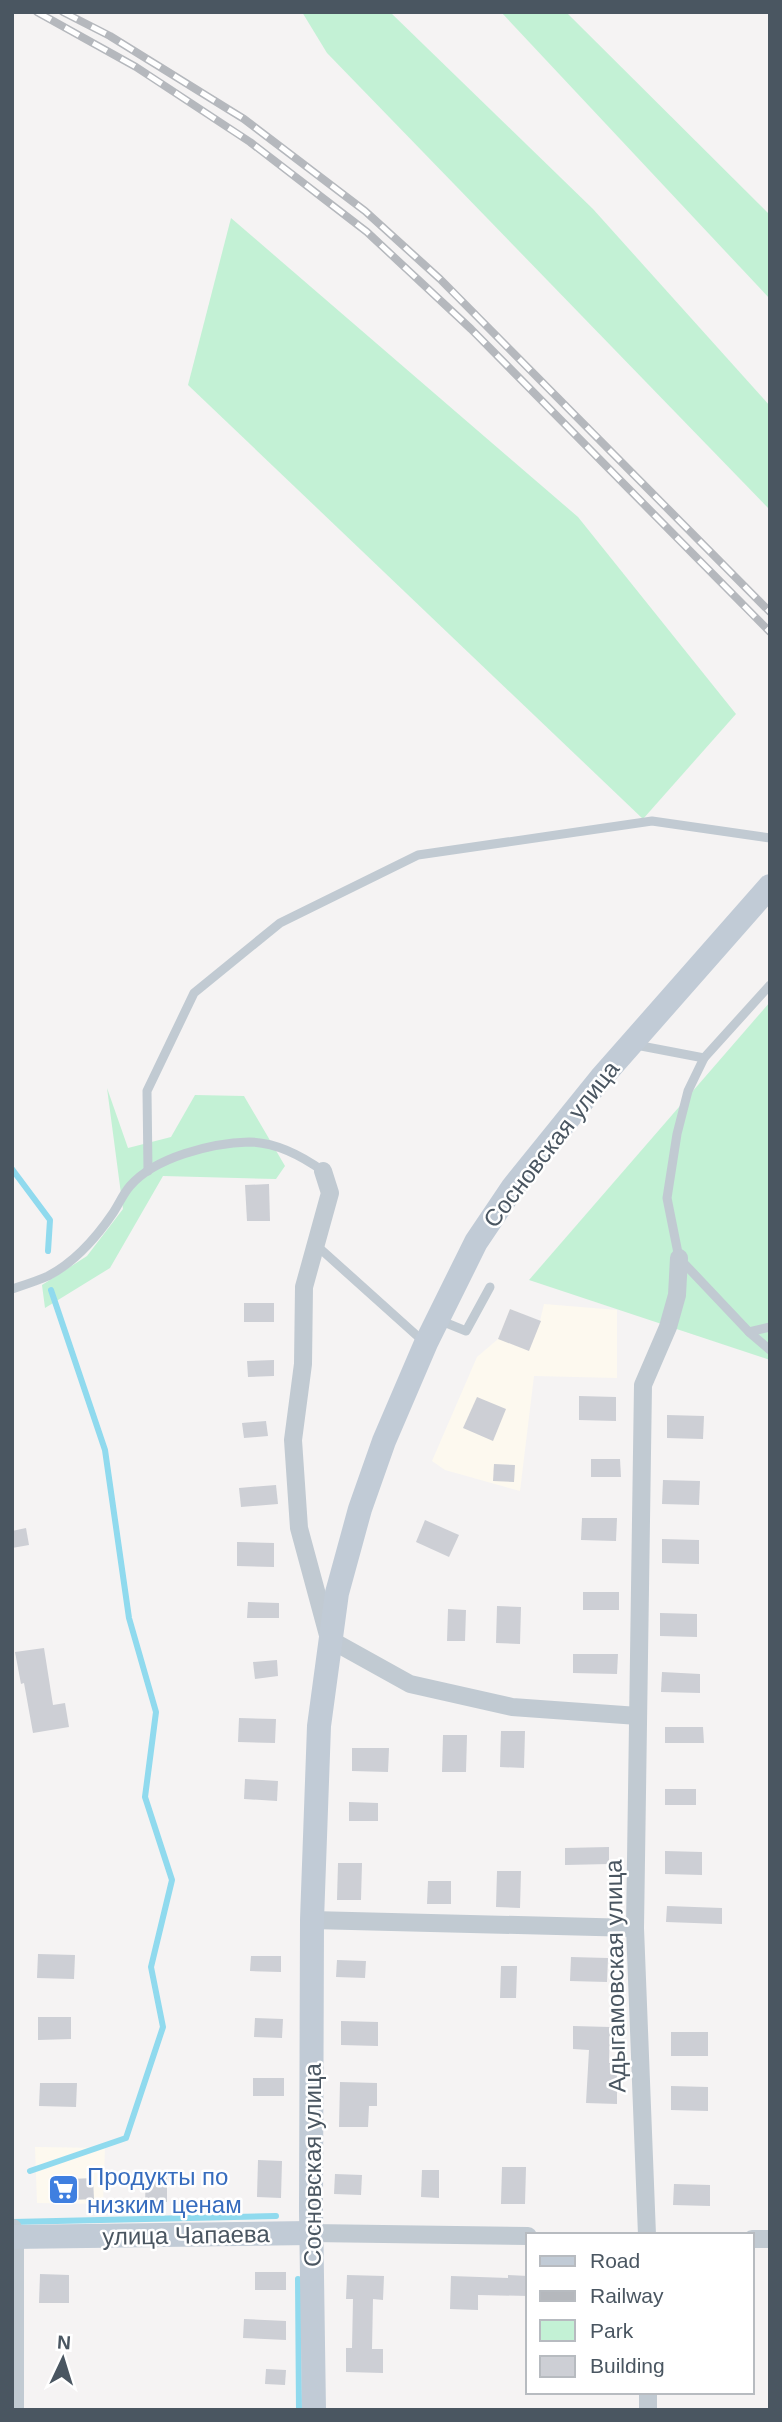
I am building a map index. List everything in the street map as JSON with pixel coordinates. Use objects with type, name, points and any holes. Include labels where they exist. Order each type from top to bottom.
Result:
[{"type":"main road","name":"Сосновская улица","points":[[314,2410],[311,2233],[312,1920],[319,1726],[337,1593],[360,1510],[384,1441],[426,1343],[476,1242],[513,1187],[631,1044],[770,886]]},
{"type":"main road","name":"улица Чапаева","points":[[13,2234],[311,2233]]},
{"type":"street","name":"Сосновская улица","points":[[324,1171],[330,1193],[304,1287],[303,1364],[293,1440],[299,1528],[329,1639]]},
{"type":"street","name":"Адыгамовская улица","points":[[647,2233],[635,1928],[643,1385],[677,1295],[679,1258]]},
{"type":"street","points":[[329,1639],[410,1684],[512,1707],[638,1716]]},
{"type":"street","points":[[312,1920],[635,1928]]},
{"type":"street","name":"улица Чапаева","points":[[311,2233],[526,2236]]},
{"type":"street","points":[[13,2234],[15,2410]]},
{"type":"lane","points":[[148,1171],[147,1091],[194,993],[280,923],[418,855],[652,821],[770,838]]},
{"type":"lane","points":[[770,985],[704,1058],[685,1101],[667,1198],[679,1258],[749,1332],[770,1350]]},
{"type":"lane","points":[[631,1044],[704,1058]]},
{"type":"lane","points":[[12,1289],[48,1276],[80,1254],[113,1214],[130,1186],[148,1171],[172,1157],[250,1142],[302,1156],[324,1171]]},
{"type":"lane","points":[[316,1245],[426,1343]]},
{"type":"lane","points":[[437,1320],[466,1331],[490,1287]]},
{"type":"lane","points":[[749,1332],[770,1327]]},
{"type":"shaded area","points":[[544,1304],[617,1310],[617,1378],[534,1376],[520,1491],[445,1470],[432,1461],[477,1357],[498,1339],[510,1309],[540,1321]]},
{"type":"shaded area","points":[[35,2147],[105,2148],[103,2204],[37,2203]]},
{"type":"green space","points":[[302,12],[390,12],[593,209],[770,406],[770,510],[327,53]]},
{"type":"green space","points":[[501,12],[566,12],[770,215],[770,299]]},
{"type":"green space","points":[[231,218],[578,517],[736,714],[643,819],[188,385]]},
{"type":"green space","points":[[770,1002],[770,1360],[529,1280]]},
{"type":"green space","points":[[107,1088],[128,1148],[171,1137],[195,1095],[244,1096],[285,1166],[276,1179],[163,1176],[110,1268],[45,1308],[42,1285],[87,1256],[123,1209]]},
{"type":"building","points":[[269,1184],[270,1221],[247,1221],[245,1185]]},
{"type":"building","points":[[244,1303],[274,1303],[274,1322],[244,1322]]},
{"type":"building","points":[[510,1309],[541,1321],[529,1351],[498,1339]]},
{"type":"building","points":[[274,1360],[274,1376],[248,1377],[247,1361]]},
{"type":"building","points":[[579,1396],[616,1397],[616,1421],[579,1420]]},
{"type":"building","points":[[477,1397],[506,1409],[493,1441],[463,1428]]},
{"type":"building","points":[[667,1415],[704,1416],[703,1439],[667,1438]]},
{"type":"building","points":[[266,1421],[268,1436],[244,1438],[242,1423]]},
{"type":"building","points":[[591,1459],[620,1459],[621,1477],[591,1477]]},
{"type":"building","points":[[494,1464],[515,1465],[514,1482],[493,1481]]},
{"type":"building","points":[[663,1480],[700,1481],[699,1505],[662,1504]]},
{"type":"building","points":[[276,1485],[278,1504],[241,1507],[239,1488]]},
{"type":"building","points":[[582,1518],[617,1518],[616,1541],[581,1540]]},
{"type":"building","points":[[425,1520],[459,1535],[449,1557],[416,1542]]},
{"type":"building","points":[[26,1528],[29,1545],[12,1548],[12,1531]]},
{"type":"building","points":[[662,1539],[699,1540],[699,1564],[662,1563]]},
{"type":"building","points":[[237,1542],[274,1543],[274,1567],[237,1566]]},
{"type":"building","points":[[583,1592],[619,1592],[619,1610],[583,1610]]},
{"type":"building","points":[[248,1602],[279,1603],[279,1618],[247,1618]]},
{"type":"building","points":[[497,1606],[521,1607],[520,1644],[496,1643]]},
{"type":"building","points":[[448,1609],[466,1610],[465,1641],[447,1641]]},
{"type":"building","points":[[660,1613],[697,1614],[697,1637],[660,1636]]},
{"type":"building","points":[[44,1648],[53,1705],[65,1703],[69,1727],[33,1733],[15,1652]]},
{"type":"building","points":[[573,1654],[618,1654],[617,1674],[573,1673]]},
{"type":"building","points":[[277,1660],[278,1676],[255,1679],[253,1662]]},
{"type":"building","points":[[662,1672],[700,1674],[700,1693],[661,1692]]},
{"type":"building","points":[[239,1718],[276,1719],[275,1743],[238,1742]]},
{"type":"building","points":[[665,1727],[703,1727],[704,1743],[665,1743]]},
{"type":"building","points":[[501,1731],[525,1731],[524,1768],[500,1767]]},
{"type":"building","points":[[443,1735],[467,1735],[466,1772],[442,1772]]},
{"type":"building","points":[[352,1748],[389,1748],[388,1772],[352,1771]]},
{"type":"building","points":[[245,1779],[278,1781],[277,1801],[244,1799]]},
{"type":"building","points":[[665,1789],[696,1789],[696,1805],[665,1805]]},
{"type":"building","points":[[349,1802],[378,1803],[378,1821],[349,1821]]},
{"type":"building","points":[[609,1847],[609,1864],[565,1865],[565,1848]]},
{"type":"building","points":[[665,1851],[702,1852],[702,1875],[665,1874]]},
{"type":"building","points":[[338,1863],[362,1863],[361,1900],[337,1900]]},
{"type":"building","points":[[497,1871],[521,1871],[520,1908],[496,1907]]},
{"type":"building","points":[[428,1881],[451,1881],[451,1904],[427,1904]]},
{"type":"building","points":[[667,1906],[722,1908],[722,1924],[666,1922]]},
{"type":"building","points":[[38,1954],[75,1955],[74,1979],[37,1978]]},
{"type":"building","points":[[251,1956],[281,1956],[281,1972],[250,1971]]},
{"type":"building","points":[[571,1957],[608,1958],[607,1982],[570,1981]]},
{"type":"building","points":[[337,1960],[366,1961],[365,1978],[336,1977]]},
{"type":"building","points":[[501,1966],[517,1966],[516,1998],[500,1998]]},
{"type":"building","points":[[38,2017],[71,2017],[71,2039],[38,2040]]},
{"type":"building","points":[[255,2018],[283,2019],[282,2038],[254,2037]]},
{"type":"building","points":[[341,2021],[378,2022],[378,2046],[341,2045]]},
{"type":"building","points":[[573,2026],[610,2027],[609,2063],[617,2063],[617,2104],[586,2103],[589,2050],[573,2049]]},
{"type":"building","points":[[671,2032],[708,2032],[708,2056],[671,2056]]},
{"type":"building","points":[[253,2078],[284,2078],[284,2096],[253,2096]]},
{"type":"building","points":[[340,2082],[377,2083],[377,2106],[369,2106],[368,2127],[339,2127]]},
{"type":"building","points":[[40,2083],[77,2083],[76,2107],[39,2106]]},
{"type":"building","points":[[671,2086],[708,2087],[708,2111],[671,2110]]},
{"type":"building","points":[[258,2160],[282,2161],[281,2198],[257,2197]]},
{"type":"building","points":[[502,2167],[526,2167],[525,2204],[501,2204]]},
{"type":"building","points":[[422,2170],[439,2170],[439,2198],[421,2197]]},
{"type":"building","points":[[335,2174],[362,2175],[361,2195],[334,2194]]},
{"type":"building","points":[[146,2175],[167,2175],[167,2202],[145,2202]]},
{"type":"building","points":[[93,2178],[94,2199],[50,2201],[49,2180]]},
{"type":"building","points":[[674,2184],[710,2185],[710,2206],[673,2205]]},
{"type":"building","points":[[255,2272],[286,2272],[286,2290],[255,2290]]},
{"type":"building","points":[[40,2274],[69,2275],[69,2303],[39,2303]]},
{"type":"building","points":[[347,2275],[384,2276],[383,2300],[373,2299],[372,2349],[383,2349],[383,2373],[346,2372],[346,2348],[352,2348],[353,2299],[346,2299]]},
{"type":"building","points":[[508,2275],[526,2276],[526,2296],[478,2295],[478,2310],[450,2309],[451,2276],[508,2278]]},
{"type":"building","points":[[244,2319],[286,2321],[286,2340],[243,2338]]},
{"type":"building","points":[[266,2369],[286,2370],[285,2385],[265,2384]]},
{"type":"waterway","points":[[12,1169],[50,1220],[48,1251]]},
{"type":"waterway","points":[[30,2171],[126,2138],[163,2027],[151,1967],[172,1880],[145,1797],[156,1712],[129,1618],[105,1450],[51,1290]]},
{"type":"waterway","points":[[12,2222],[276,2216]]},
{"type":"waterway","points":[[298,2279],[299,2410]]},
{"type":"railway","points":[[37,12],[136,67],[250,142],[367,232],[471,329],[770,632]]},
{"type":"railway","points":[[63,12],[110,36],[244,119],[365,211],[440,279],[770,612]]},
{"type":"place","name":"Продукты по низким ценам","points":[[64,2190]]}]
